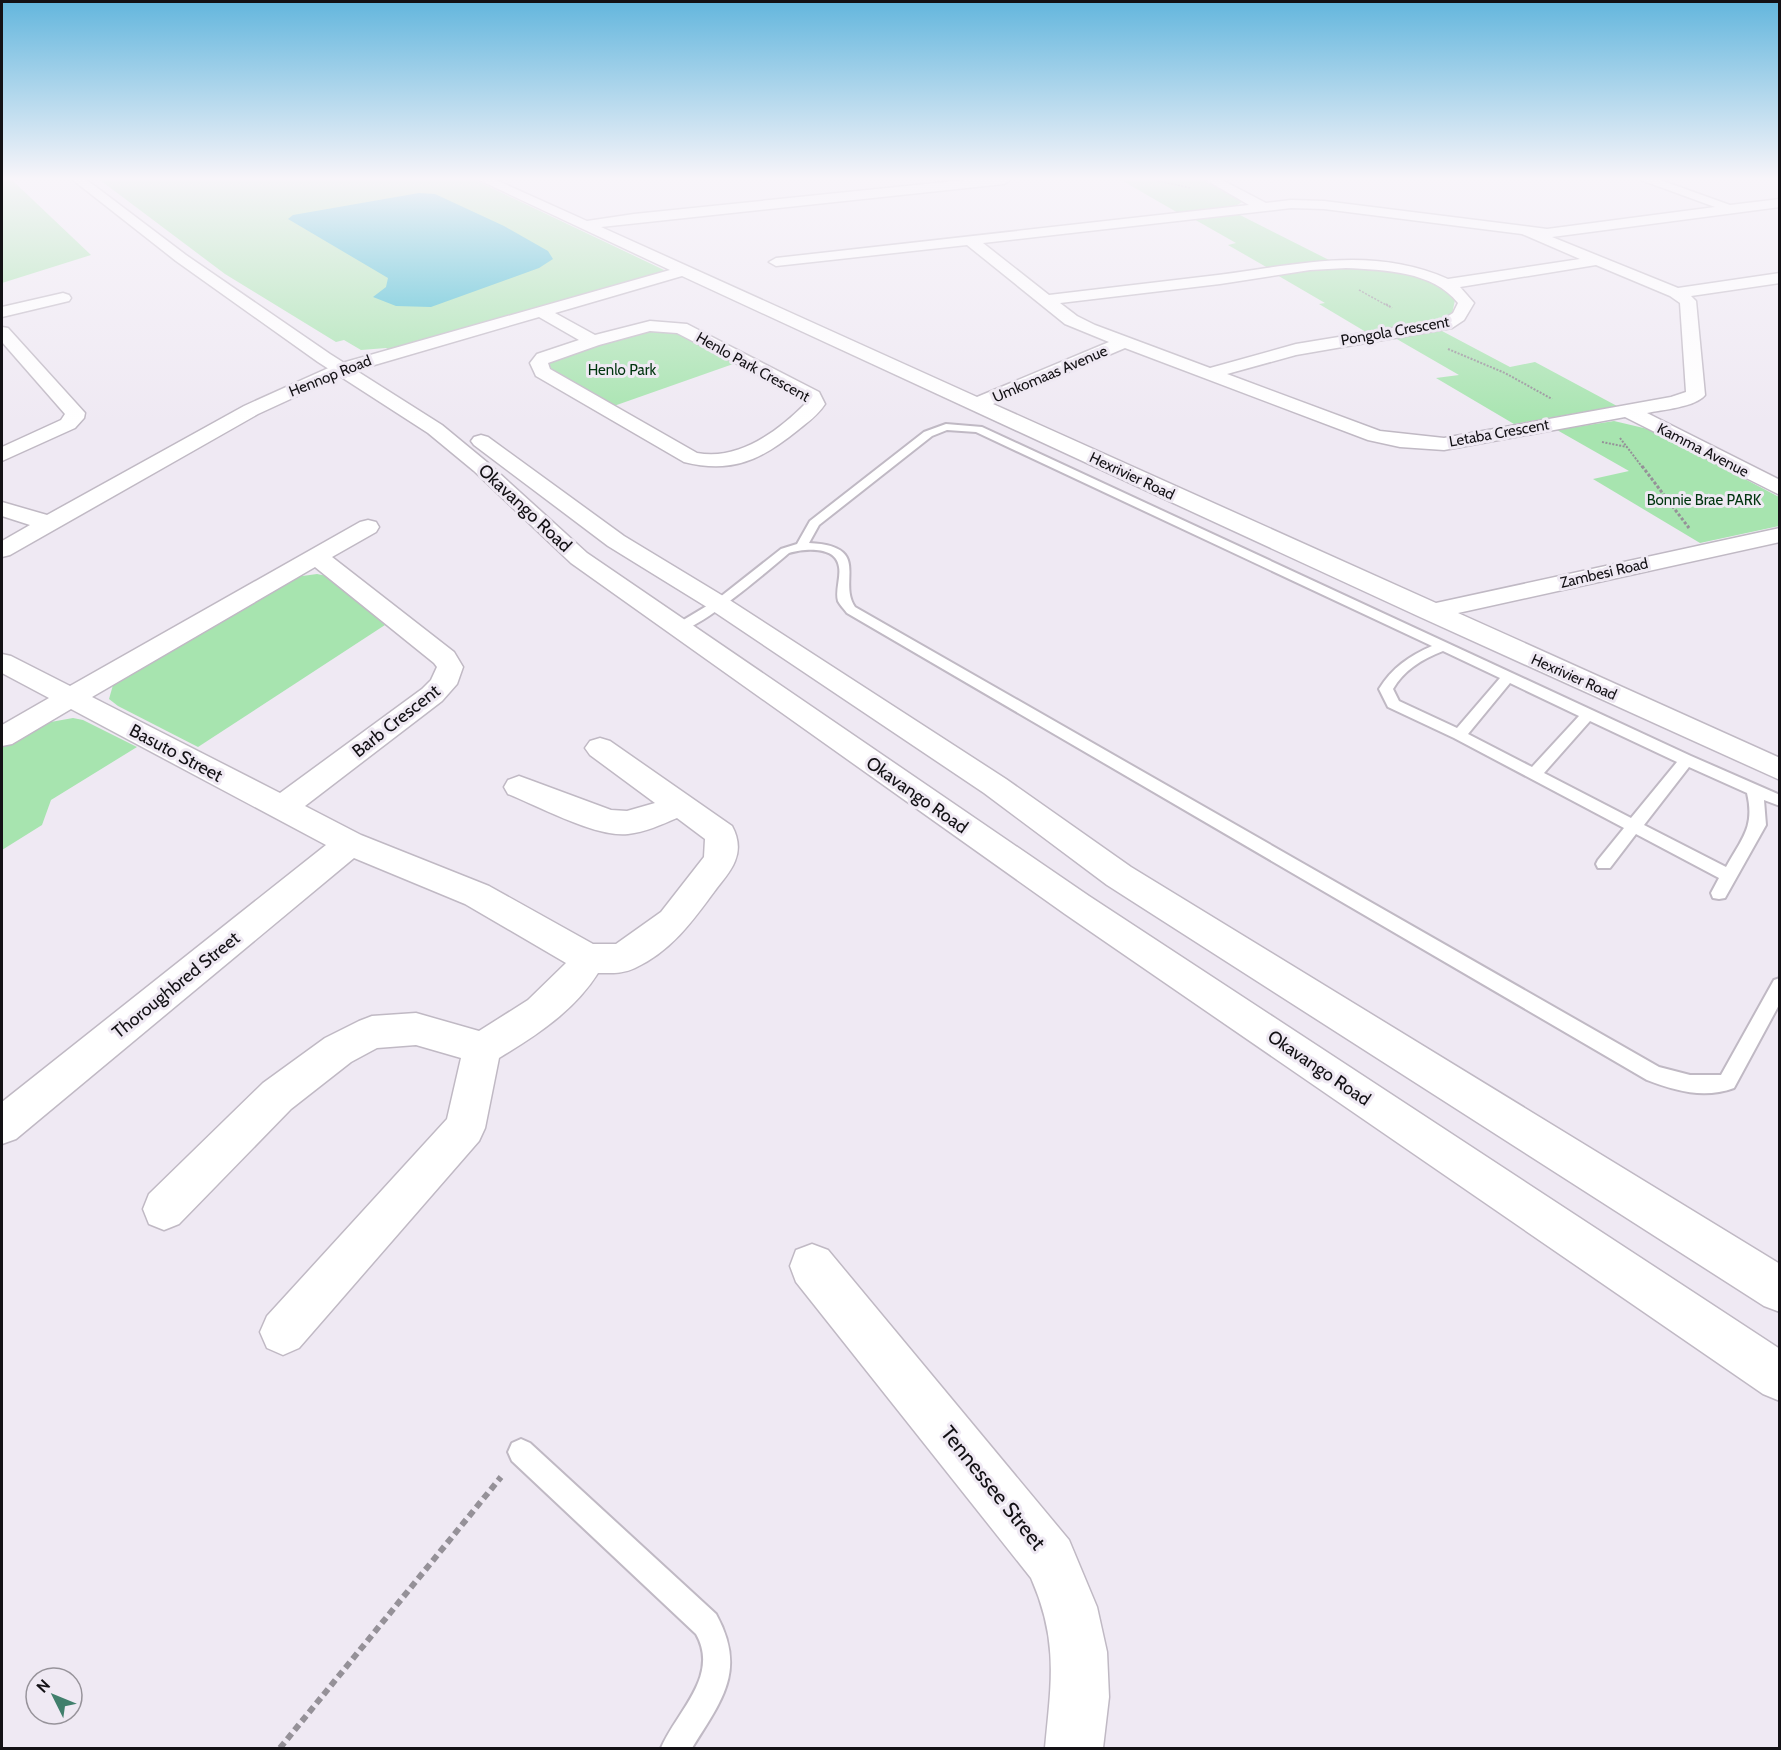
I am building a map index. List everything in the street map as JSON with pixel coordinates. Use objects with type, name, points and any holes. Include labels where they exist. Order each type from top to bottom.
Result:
[{"type":"street","name":"Okavango Road","points":[[187,262],[350,366],[450,418],[616,541],[719,604],[995,786],[1119,876],[1779,1290]]},
{"type":"street","name":"Okavango Road","points":[[201,262],[350,366],[435,429],[579,558],[1086,912],[1779,1377]]},
{"type":"street","name":"Hexrivier Road","points":[[667,262],[1779,770]]},
{"type":"street","name":"Letaba Crescent","points":[[997,262],[1071,320],[1123,343],[1375,436],[1414,443],[1444,444],[1689,398],[1698,392],[1689,304],[1676,293]]},
{"type":"street","points":[[1446,284],[1593,262]]},
{"type":"street","points":[[1599,262],[1676,293],[1779,278]]},
{"type":"street","name":"Pongola Crescent","points":[[1046,300],[1339,264],[1418,273],[1446,284],[1461,294],[1466,303],[1457,320],[1446,324],[1278,352],[1249,359],[1208,375]]},
{"type":"street","name":"Hennop Road","points":[[2,550],[251,410],[350,366],[686,270]]},
{"type":"street","points":[[2,312],[63,298]]},
{"type":"street","points":[[539,311],[593,341]]},
{"type":"street","name":"Henlo Park Crescent","points":[[650,326],[681,328],[806,392],[812,396],[815,404],[812,410],[749,454],[719,463],[705,462],[680,453],[542,372],[539,368],[539,363],[543,358],[593,341],[650,326]]},
{"type":"street","points":[[2,332],[75,413],[74,418],[68,424],[2,455]]},
{"type":"street","name":"Umkomaas Avenue","points":[[977,404],[1123,343]]},
{"type":"street","name":"Kamma Avenue","points":[[1626,410],[1779,489]]},
{"type":"street","points":[[2,509],[48,523]]},
{"type":"street","points":[[2,738],[368,526]]},
{"type":"street","name":"Zambesi Road","points":[[1429,612],[1779,535]]},
{"type":"street","name":"Barb Crescent","points":[[282,808],[432,695],[443,684],[450,667],[445,658],[317,556]]},
{"type":"street","name":"Basuto Street","points":[[2,662],[350,843],[477,895],[588,959]]},
{"type":"street","points":[[164,1209],[277,1096],[338,1050],[372,1032],[416,1029],[482,1048],[523,1025],[564,990],[588,959],[622,958],[644,945],[673,922],[719,861],[722,850],[721,834],[600,748]]},
{"type":"street","points":[[519,787],[622,823],[654,815],[679,805]]},
{"type":"street","name":"Thoroughbred Street","points":[[2,1126],[350,843]]},
{"type":"street","points":[[283,1332],[465,1128],[482,1048]]},
{"type":"street","name":"Tennessee Street","points":[[812,1266],[1050,1558],[1064,1587],[1080,1652],[1081,1701],[1074,1749]]},
{"type":"lane","points":[[801,546],[814,523],[928,434],[946,427],[978,429],[1508,678],[1779,801]]},
{"type":"lane","points":[[680,628],[719,604],[785,551],[801,546],[824,547],[838,556],[845,565],[844,600],[851,610],[1654,1074],[1685,1084],[1710,1087],[1727,1082],[1779,985]]},
{"type":"lane","points":[[1442,647],[1419,656],[1393,677],[1386,689],[1393,704],[1459,735],[1729,876]]},
{"type":"lane","points":[[1459,735],[1508,678]]},
{"type":"lane","points":[[1534,774],[1588,715]]},
{"type":"lane","points":[[1604,864],[1686,760]]},
{"type":"lane","points":[[1719,893],[1758,825],[1758,806],[1754,790]]},
{"type":"lane","points":[[521,1452],[706,1624],[716,1637],[719,1655],[717,1673],[711,1690],[676,1749]]},
{"type":"path","points":[[1314,266],[1414,319],[1422,327]]},
{"type":"path","points":[[1401,331],[1505,373],[1620,438],[1683,518],[1694,537],[1713,549]]},
{"type":"path","points":[[280,1749],[521,1452]]},
{"type":"green space","points":[[2,262],[70,262],[2,283]]},
{"type":"green space","points":[[209,262],[646,262],[664,270],[662,273],[390,350],[386,348],[361,350],[344,340],[336,342]]},
{"type":"green space","points":[[1257,262],[1316,262],[1268,268]]},
{"type":"green space","points":[[1335,267],[1383,270],[1415,276],[1443,290],[1455,300],[1452,314],[1437,322],[1366,332],[1319,304],[1325,303],[1277,275]]},
{"type":"green space","name":"Henlo Park","points":[[658,330],[676,333],[736,363],[611,407],[550,371],[547,364],[550,361],[638,332]]},
{"type":"green space","points":[[1442,331],[1510,367],[1535,362],[1617,406],[1514,424],[1436,378],[1459,375],[1395,338]]},
{"type":"green space","name":"Bonnie Brae PARK","points":[[1614,421],[1652,430],[1779,497],[1779,526],[1700,543],[1593,479],[1629,471],[1557,430]]},
{"type":"green space","points":[[317,574],[327,576],[385,625],[198,747],[118,706],[109,699],[113,685],[121,678],[295,577]]},
{"type":"green space","points":[[73,718],[83,720],[137,747],[51,800],[42,825],[2,850],[2,747],[45,723]]},
{"type":"water","points":[[360,262],[549,262],[539,268],[431,307],[396,306],[373,297],[386,287],[388,278]]}]
